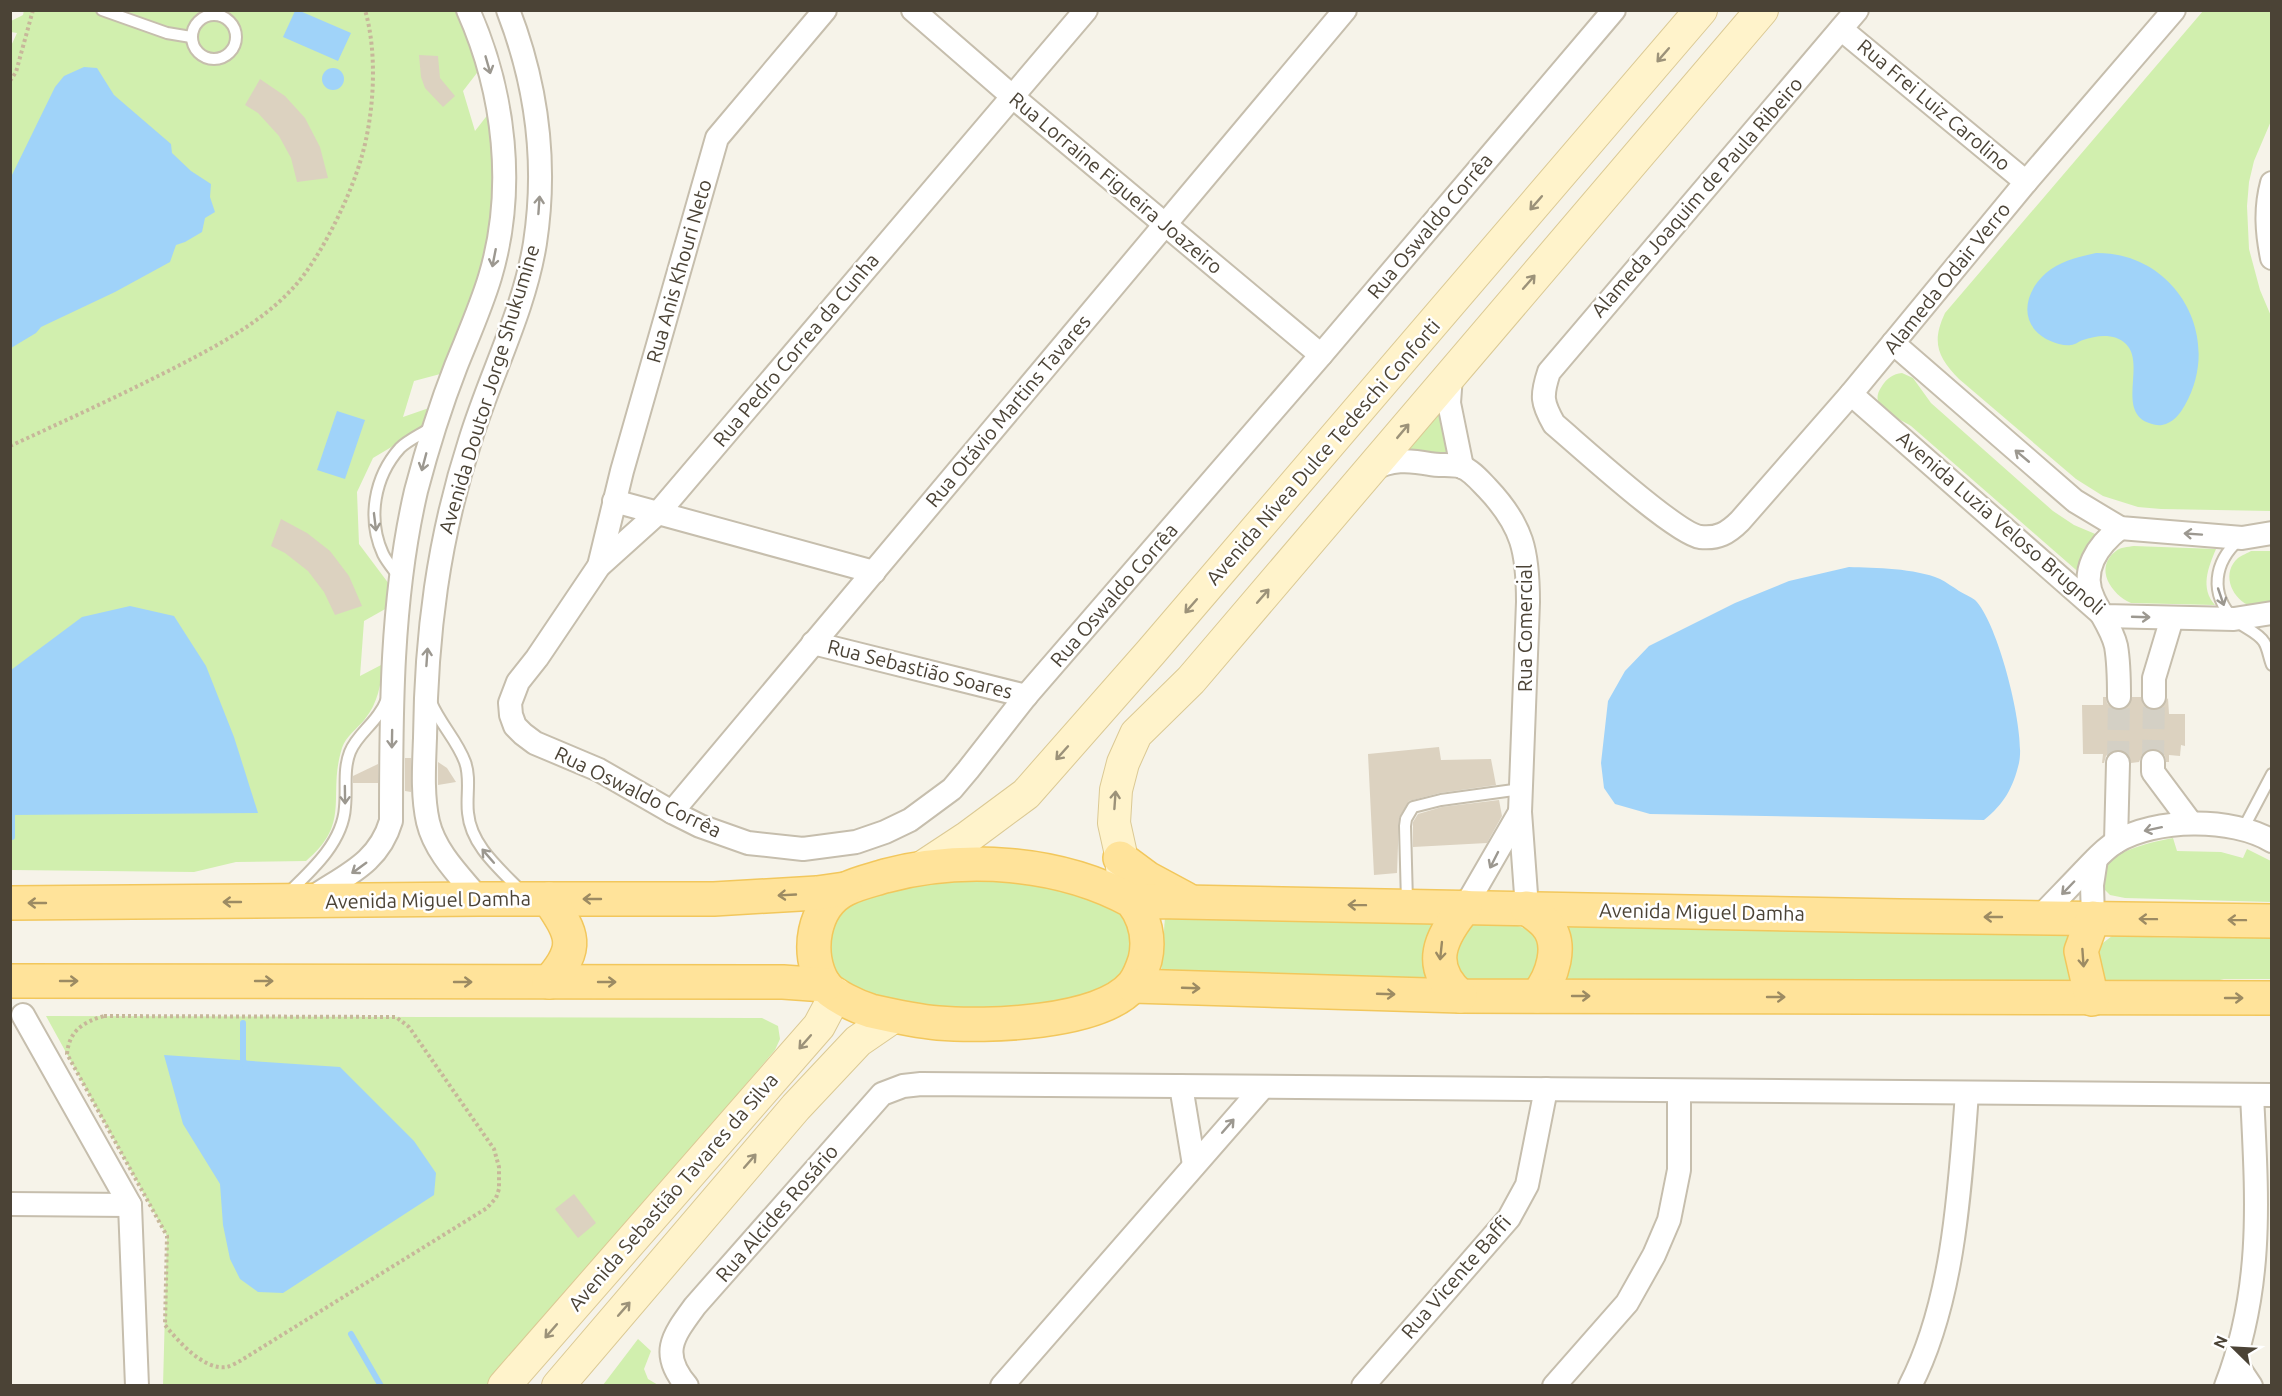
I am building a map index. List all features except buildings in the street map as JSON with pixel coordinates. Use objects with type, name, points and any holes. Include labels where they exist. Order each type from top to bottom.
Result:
[{"type":"main road","name":"Avenida Nívea Dulce Tedeschi Conforti","points":[[921,868],[1026,794],[1151,652],[1701,10]]},
{"type":"main road","points":[[845,889],[827,903],[818,922],[814,940],[815,960],[830,989],[845,1000],[865,1009],[893,1017],[947,1024],[988,1025],[1032,1022],[1083,1011],[1109,1002],[1133,986],[1144,962],[1147,933],[1141,913],[1129,899],[1114,823],[1116,790],[1123,763],[1136,734],[1191,680],[1762,10]]},
{"type":"main road","points":[[1120,858],[1147,878],[1190,901]]},
{"type":"main road","name":"Avenida Miguel Damha","points":[[10,903],[293,902],[479,898],[714,899],[817,893],[845,889],[921,868],[979,864],[1027,867],[1072,877],[1129,899],[1899,916],[2271,921]]},
{"type":"main road","points":[[538,899],[565,923],[570,935],[569,951],[564,965],[549,982]]},
{"type":"main road","points":[[1460,996],[1453,990],[1443,973],[1439,954],[1446,932],[1466,907]]},
{"type":"main road","points":[[1527,908],[1547,924],[1553,945],[1553,967],[1537,996]]},
{"type":"main road","points":[[2091,999],[2081,951],[2093,918]]},
{"type":"main road","points":[[10,981],[783,982],[830,989]]},
{"type":"main road","points":[[1133,986],[1460,996],[2271,998]]},
{"type":"main road","name":"Avenida Sebastião Tavares da Silva","points":[[504,1386],[819,1026],[830,989]]},
{"type":"main road","name":"Avenida Sebastião Tavares da Silva","points":[[558,1386],[796,1107],[858,1041],[893,1017]]},
{"type":"street","name":"Avenida Doutor Jorge Shukumine","points":[[293,902],[366,863],[387,837],[391,821],[395,643],[414,506],[434,426],[490,275],[498,238],[505,177],[494,86],[479,34],[468,10]]},
{"type":"street","name":"Avenida Doutor Jorge Shukumine","points":[[479,898],[448,862],[428,822],[424,778],[425,690],[431,614],[449,515],[470,440],[527,279],[534,245],[541,176],[539,133],[531,86],[508,10]]},
{"type":"street","name":"Rua Anis Khouri Neto","points":[[599,566],[614,501],[717,138],[825,10]]},
{"type":"street","name":"Rua Lorraine Figueira Joazeiro","points":[[913,10],[1013,97],[1321,355]]},
{"type":"street","name":"Rua Pedro Correa da Cunha","points":[[513,693],[518,682],[537,658],[599,566],[659,512],[1086,10]]},
{"type":"street","name":"Rua Otávio Martins Tavares","points":[[672,812],[1345,10]]},
{"type":"street","name":"Alameda Joaquim de Paula Ribeiro","points":[[1714,537],[1697,536],[1685,531],[1554,424],[1544,407],[1544,388],[1548,372],[1857,10]]},
{"type":"street","name":"Alameda Odair Verro","points":[[1714,537],[1728,534],[1851,394],[2026,182],[2174,10]]},
{"type":"street","name":"Rua Oswaldo Corrêa","points":[[513,693],[510,703],[515,726],[536,743],[599,770],[700,826],[748,843],[804,849],[866,838],[910,820],[952,789],[1026,696],[1321,355],[1613,11]]},
{"type":"street","name":"Rua Frei Luiz Carolino","points":[[1841,29],[2026,182]]},
{"type":"street","points":[[505,177],[541,176]]},
{"type":"street","points":[[2271,183],[2266,231],[2271,258]]},
{"type":"street","points":[[1893,343],[2075,501],[2120,528],[2241,538],[2271,533]]},
{"type":"street","points":[[1372,470],[1383,463],[1402,461],[1462,467],[1449,403],[1450,375]]},
{"type":"street","name":"Avenida Luzia Veloso Brugnoli","points":[[1851,394],[2104,616],[2234,619],[2271,614]]},
{"type":"street","name":"Rua Comercial","points":[[1462,467],[1482,483],[1514,523],[1524,546],[1528,568],[1520,812],[1527,908]]},
{"type":"street","points":[[614,501],[874,572]]},
{"type":"street","points":[[414,506],[426,518],[433,520],[449,515]]},
{"type":"street","points":[[2119,697],[2116,645],[2104,616],[2093,598],[2089,578],[2092,558],[2104,541],[2120,528]]},
{"type":"street","points":[[2154,697],[2154,678],[2172,618]]},
{"type":"street","name":"Rua Sebastião Soares","points":[[813,643],[1026,696]]},
{"type":"street","points":[[393,688],[425,690]]},
{"type":"street","points":[[2116,842],[2118,768],[2153,767],[2191,823]]},
{"type":"street","name":"Rua Comercial","points":[[1466,907],[1520,812]]},
{"type":"street","points":[[391,821],[428,822]]},
{"type":"street","points":[[2040,917],[2116,842],[2149,828],[2191,823],[2243,829],[2271,841]]},
{"type":"street","points":[[2093,918],[2092,885],[2096,860]]},
{"type":"street","points":[[23,1015],[130,1205],[137,1386]]},
{"type":"street","name":"Rua Alcides Rosário","points":[[687,1386],[678,1376],[671,1355],[673,1335],[695,1306],[882,1094],[903,1086],[921,1084],[1181,1086]]},
{"type":"street","points":[[1194,1165],[1181,1086],[2262,1095],[2253,1286],[2235,1362],[2226,1386]]},
{"type":"street","points":[[1002,1386],[1263,1087]]},
{"type":"street","name":"Rua Vicente Baffi","points":[[1363,1386],[1509,1218],[1527,1185],[1546,1089]]},
{"type":"street","points":[[1554,1386],[1627,1302],[1658,1246],[1669,1220],[1679,1170],[1679,1090]]},
{"type":"street","points":[[1910,1386],[1923,1360],[1947,1274],[1960,1191],[1967,1093]]},
{"type":"street","points":[[10,1204],[130,1205]]},
{"type":"street","points":[[2235,1362],[2251,1386]]},
{"type":"lane","points":[[102,10],[167,33],[191,37]]},
{"type":"lane","points":[[218,15],[231,23],[236,39],[230,52],[217,59],[210,59],[196,51],[191,37],[193,29],[203,18],[218,15]]},
{"type":"lane","points":[[402,582],[384,555],[378,540],[373,517],[377,491],[387,465],[402,447],[434,426]]},
{"type":"lane","points":[[2241,538],[2227,550],[2219,567],[2217,586],[2222,604],[2234,619],[2264,642],[2271,665]]},
{"type":"lane","points":[[293,902],[309,872],[342,828],[346,766],[351,749],[358,737],[379,714],[393,688]]},
{"type":"lane","points":[[425,690],[435,713],[459,746],[467,766],[468,814],[471,830],[486,854],[538,899]]},
{"type":"lane","points":[[2243,829],[2271,774]]},
{"type":"lane","points":[[1407,906],[1405,826],[1413,807],[1441,800],[1521,789]]},
{"type":"path","points":[[10,81],[16,72],[33,10]]},
{"type":"path","points":[[10,446],[211,349],[248,326],[277,304],[296,285],[337,217],[355,178],[367,139],[372,95],[371,52],[365,10]]},
{"type":"path","points":[[104,1016],[396,1017],[409,1027],[494,1149],[500,1179],[496,1198],[487,1208],[240,1361],[226,1367],[215,1366],[188,1351],[165,1325],[167,1236],[67,1054],[71,1036],[87,1021],[104,1016]]},
{"type":"green space","points":[[24,10],[457,11],[480,69],[463,91],[475,131],[489,113],[494,191],[485,254],[475,289],[444,373],[414,381],[403,417],[429,408],[425,427],[373,458],[357,492],[359,544],[389,584],[387,608],[364,621],[360,676],[383,664],[378,693],[373,706],[342,748],[338,765],[336,808],[329,834],[306,861],[236,862],[194,872],[11,870],[10,48],[17,33],[11,32],[11,21],[23,15]]},
{"type":"green space","points":[[2203,11],[2271,11],[2271,121],[2254,161],[2247,206],[2249,249],[2260,290],[2271,316],[2271,511],[2138,507],[2103,496],[2076,479],[1959,379],[1946,364],[1939,349],[1938,333],[1945,313]]},
{"type":"green space","points":[[1902,373],[1913,378],[1931,403],[2053,511],[2074,525],[2100,536],[2083,576],[1911,426],[1880,406],[1878,394],[1882,386],[1891,377]]},
{"type":"green space","points":[[1440,397],[1455,459],[1418,451],[1395,450]]},
{"type":"green space","points":[[2134,546],[2216,549],[2207,578],[2208,592],[2215,605],[2131,603],[2117,594],[2108,580],[2106,565],[2109,558],[2118,550]]},
{"type":"green space","points":[[2251,551],[2271,551],[2271,609],[2248,605],[2237,596],[2230,583],[2230,570],[2233,564],[2238,558]]},
{"type":"green space","points":[[2173,838],[2177,851],[2221,852],[2243,858],[2247,849],[2271,861],[2271,902],[2125,898],[2110,895],[2102,887],[2104,868],[2115,857],[2135,848]]},
{"type":"green space","points":[[978,875],[1067,889],[1120,910],[1134,935],[1131,965],[1106,989],[1032,1008],[936,1010],[872,995],[845,982],[835,974],[828,956],[828,926],[836,912],[875,892]]},
{"type":"green space","points":[[1165,916],[1441,919],[1440,978],[1161,976]]},
{"type":"green space","points":[[1479,924],[1518,926],[1533,935],[1539,949],[1539,957],[1533,973],[1527,980],[1475,984],[1462,979],[1449,949],[1467,927]]},
{"type":"green space","points":[[1555,926],[2077,926],[2084,988],[1552,985]]},
{"type":"green space","points":[[2271,929],[2271,979],[2224,979],[2207,983],[2110,983],[2104,980],[2096,953],[2099,946],[2112,936],[2189,938],[2202,933]]},
{"type":"green space","points":[[46,1016],[762,1018],[778,1026],[780,1039],[775,1050],[489,1385],[163,1386],[167,1236]]},
{"type":"green space","points":[[638,1339],[651,1351],[644,1369],[648,1379],[658,1385],[603,1385]]},
{"type":"water","points":[[295,11],[300,11],[351,33],[338,61],[283,37]]},
{"type":"water","points":[[84,67],[97,68],[114,95],[171,144],[172,153],[191,171],[211,184],[210,197],[215,212],[205,218],[202,232],[176,245],[170,262],[115,292],[41,327],[36,333],[11,348],[11,177],[55,87],[64,76]]},
{"type":"water","points":[[333,68],[341,71],[344,79],[341,87],[333,90],[325,87],[322,79],[325,71]]},
{"type":"water","points":[[2096,253],[2124,256],[2149,267],[2169,282],[2185,303],[2195,326],[2199,352],[2196,379],[2183,408],[2176,418],[2166,424],[2149,423],[2139,417],[2134,408],[2133,363],[2131,353],[2122,340],[2100,336],[2072,345],[2062,345],[2042,336],[2029,320],[2028,301],[2032,291],[2046,273],[2063,262]]},
{"type":"water","points":[[337,411],[365,420],[345,479],[317,470]]},
{"type":"water","points":[[1849,567],[1895,569],[1930,575],[1975,600],[1984,612],[1993,630],[2008,678],[2020,748],[2014,780],[2007,795],[1997,808],[1984,820],[1650,814],[1615,804],[1604,788],[1601,763],[1608,701],[1625,671],[1649,646],[1735,603],[1789,581]]},
{"type":"water","points":[[130,606],[174,616],[206,666],[234,737],[258,813],[11,815],[11,670],[82,617]]},
{"type":"water","points":[[164,1055],[340,1067],[414,1141],[436,1173],[434,1195],[283,1293],[258,1292],[240,1279],[230,1259],[223,1225],[220,1184],[183,1124]]},
{"type":"waterway","points":[[12,837],[14,808]]},
{"type":"waterway","points":[[243,1023],[243,1060],[246,1067]]},
{"type":"waterway","points":[[351,1334],[381,1386]]},
{"type":"tunnel","points":[[2118,763],[2119,697]]},
{"type":"tunnel","points":[[2153,762],[2154,697]]}]
